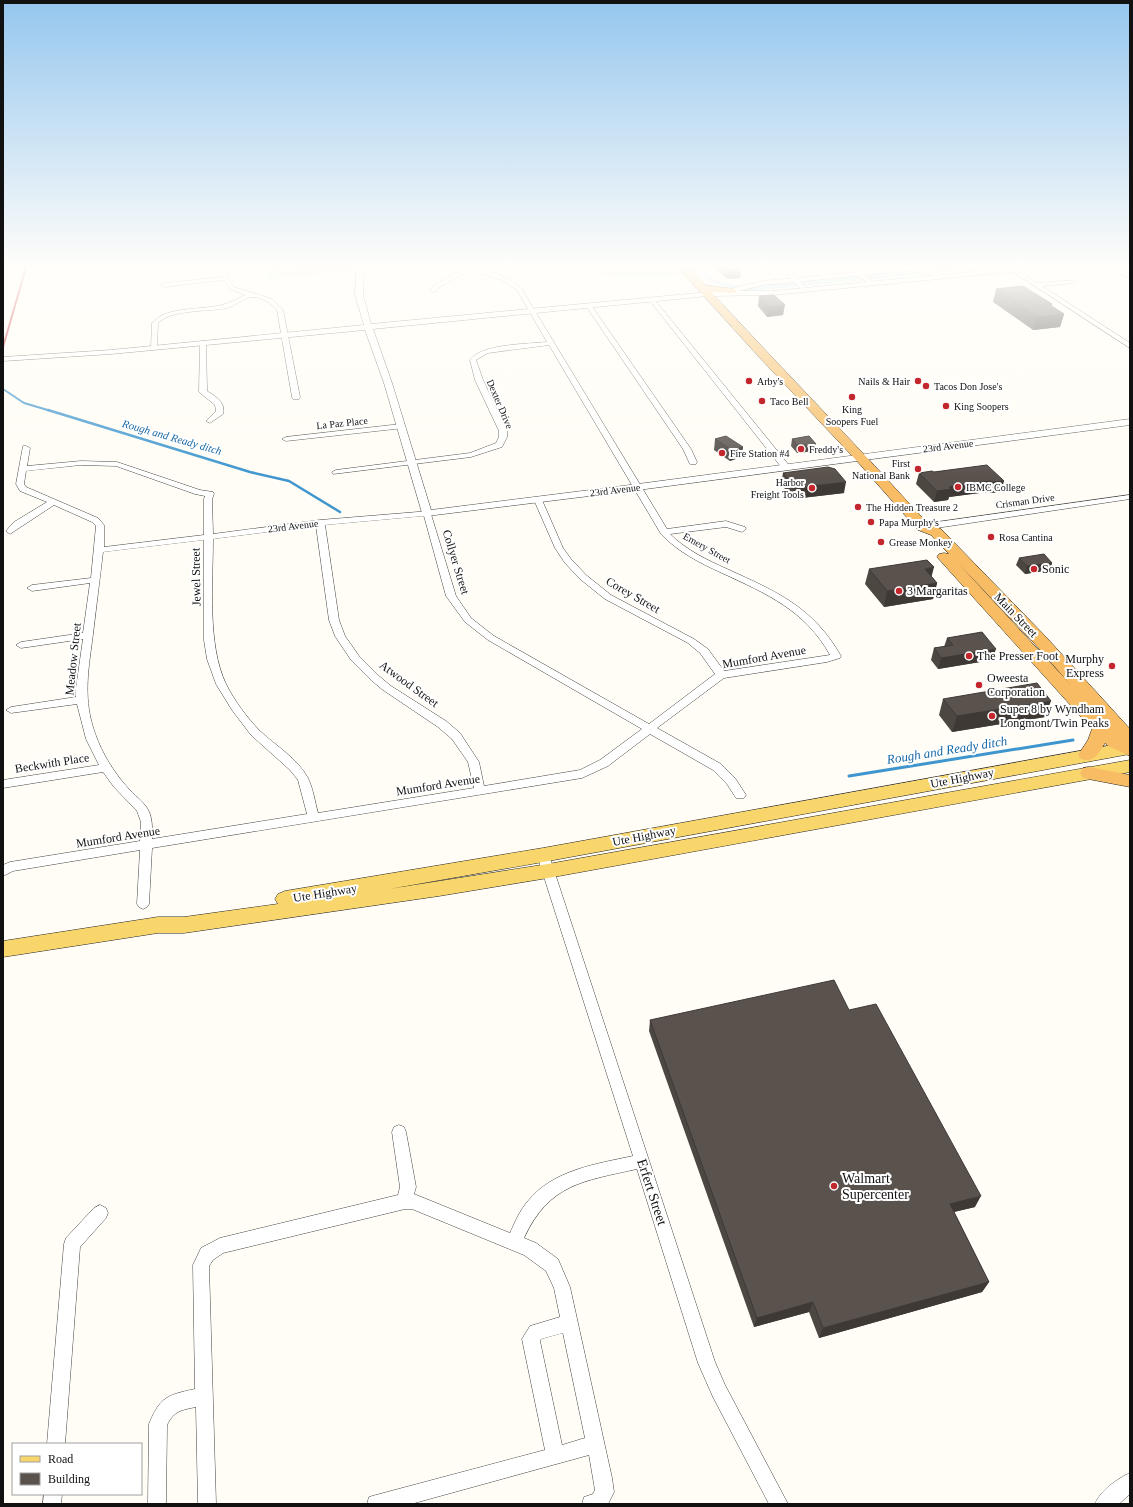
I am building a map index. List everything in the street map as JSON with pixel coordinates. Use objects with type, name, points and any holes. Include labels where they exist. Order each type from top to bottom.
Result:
[{"type":"highway","name":"Main Street","points":[[746,334],[861,457],[923,527],[936,532],[1045,645],[1105,722],[1114,742],[1129,749]]},
{"type":"highway","points":[[1087,755],[1097,741],[1105,722],[1130,726]]},
{"type":"highway","points":[[1089,774],[1130,781]]},
{"type":"main road","name":"Ute Highway","points":[[3,949],[158,925],[184,925],[439,889],[545,863],[1087,755],[1129,749]]},
{"type":"main road","name":"Ute Highway","points":[[545,863],[1130,766]]},
{"type":"street","points":[[154,348],[155,334]]},
{"type":"street","points":[[3,359],[154,348],[292,334]]},
{"type":"street","name":"Collyer Street","points":[[370,334],[428,513],[451,596],[457,607],[470,623],[491,638],[717,767],[731,781],[740,795]]},
{"type":"street","name":"Emery Street","points":[[547,334],[664,532],[672,541],[684,550],[778,598],[814,624],[830,646]]},
{"type":"street","points":[[609,334],[688,449],[693,462]]},
{"type":"street","points":[[680,334],[785,466]]},
{"type":"street","points":[[1112,334],[1130,346]]},
{"type":"street","points":[[285,335],[296,397]]},
{"type":"street","points":[[203,343],[203,392],[216,398],[220,409],[220,412],[210,421]]},
{"type":"street","name":"Dexter Drive","points":[[336,472],[471,455],[498,445],[503,438],[503,431],[479,380],[473,360],[476,356],[486,350],[552,343]]},
{"type":"street","name":"23rd Avenue","points":[[99,550],[208,537],[278,526],[428,513],[538,500],[785,466],[1130,422]]},
{"type":"street","name":"La Paz Place","points":[[286,439],[401,426]]},
{"type":"street","name":"Meadow Street","points":[[26,448],[20,484],[23,489],[95,520],[100,525],[99,550],[81,700],[85,723],[93,746],[106,768],[119,785],[145,811],[147,822],[143,904]]},
{"type":"street","name":"Jewel Street","points":[[22,469],[91,462],[111,463],[198,492],[210,494],[208,499],[209,640],[212,659],[221,684],[236,708],[255,732],[294,767],[303,779],[314,818]]},
{"type":"street","name":"Crisman Drive","points":[[923,527],[1130,497]]},
{"type":"street","name":"Corey Street","points":[[538,500],[559,548],[568,561],[583,577],[608,597],[691,641],[704,651],[721,675]]},
{"type":"street","points":[[10,532],[17,524],[53,502]]},
{"type":"street","name":"Atwood Street","points":[[320,523],[334,620],[340,636],[355,658],[375,678],[387,688],[442,724],[456,736],[473,762],[480,791]]},
{"type":"street","points":[[664,532],[726,524],[742,529]]},
{"type":"street","points":[[32,588],[95,580]]},
{"type":"street","points":[[21,645],[88,636]]},
{"type":"street","name":"Mumford Avenue","points":[[3,870],[10,867],[582,774],[604,763],[721,675],[827,660],[836,656],[830,646]]},
{"type":"street","points":[[11,710],[81,700]]},
{"type":"street","name":"Beckwith Place","points":[[3,784],[106,768]]},
{"type":"street","name":"Erfert Street","points":[[545,863],[707,1363],[719,1392],[780,1504]]},
{"type":"street","points":[[399,1132],[408,1187],[405,1201]]},
{"type":"street","points":[[513,1243],[533,1206],[552,1189],[571,1178],[642,1161]]},
{"type":"street","points":[[207,1504],[201,1265],[207,1254],[220,1246],[405,1201],[412,1201],[530,1249],[552,1265],[562,1287],[605,1492],[599,1502],[591,1504]]},
{"type":"street","points":[[56,1443],[72,1244],[100,1214]]},
{"type":"street","points":[[555,1456],[531,1339],[536,1332],[570,1323]]},
{"type":"street","points":[[157,1504],[158,1424],[165,1410],[177,1402],[204,1396]]},
{"type":"street","points":[[376,1504],[408,1500],[596,1444]]},
{"type":"street","points":[[1104,1504],[1130,1482]]},
{"type":"building","points":[[726,436],[743,447],[731,450],[715,439]]},
{"type":"building","points":[[809,436],[816,444],[798,446],[792,439]]},
{"type":"building","points":[[987,465],[1004,481],[990,481],[949,487],[951,489],[937,491],[919,473],[934,472]]},
{"type":"building","points":[[828,467],[835,469],[846,482],[794,488],[783,473]]},
{"type":"building","points":[[1044,554],[1052,563],[1027,566],[1019,558]]},
{"type":"building","points":[[927,560],[934,567],[925,569],[937,583],[887,591],[869,569]]},
{"type":"building","points":[[982,632],[996,649],[941,658],[934,648],[953,645],[947,638]]},
{"type":"building","points":[[1037,683],[1051,701],[957,716],[943,699]]},
{"type":"building","name":"Walmart Supercenter","points":[[834,980],[849,1010],[876,1004],[981,1196],[950,1204],[989,1282],[823,1328],[813,1302],[757,1318],[650,1020]]},
{"type":"waterway","name":"Rough and Ready ditch","points":[[3,383],[3,389],[24,403],[51,411]]},
{"type":"waterway","name":"Rough and Ready ditch","points":[[48,410],[250,472],[289,481],[340,512]]},
{"type":"waterway","name":"Rough and Ready ditch","points":[[849,776],[1073,740]]},
{"type":"railway","points":[[3,347],[7,334]]},
{"type":"place","name":"Arby's","points":[[749,381]]},
{"type":"place","name":"Nails & Hair","points":[[918,381]]},
{"type":"place","name":"Tacos Don Jose's","points":[[926,386]]},
{"type":"place","name":"King Soopers Fuel","points":[[852,397]]},
{"type":"place","name":"Taco Bell","points":[[762,401]]},
{"type":"place","name":"King Soopers","points":[[946,406]]},
{"type":"place","name":"Freddy's","points":[[801,449]]},
{"type":"place","name":"Fire Station #4","points":[[722,453]]},
{"type":"place","name":"First National Bank","points":[[918,469]]},
{"type":"place","name":"IBMC College","points":[[958,487]]},
{"type":"place","name":"Harbor Freight Tools","points":[[812,488]]},
{"type":"place","name":"The Hidden Treasure 2","points":[[858,507]]},
{"type":"place","name":"Papa Murphy's","points":[[871,522]]},
{"type":"place","name":"Rosa Cantina","points":[[991,537]]},
{"type":"place","name":"Grease Monkey","points":[[881,542]]},
{"type":"place","name":"Sonic","points":[[1034,569]]},
{"type":"place","name":"3 Margaritas","points":[[899,591]]},
{"type":"place","name":"The Presser Foot","points":[[969,656]]},
{"type":"place","name":"Murphy Express","points":[[1112,666]]},
{"type":"place","name":"Oweesta Corporation","points":[[979,685]]},
{"type":"place","name":"Super 8 by Wyndham Longmont/Twin Peaks","points":[[992,716]]},
{"type":"place","name":"Walmart Supercenter","points":[[834,1186]]}]
